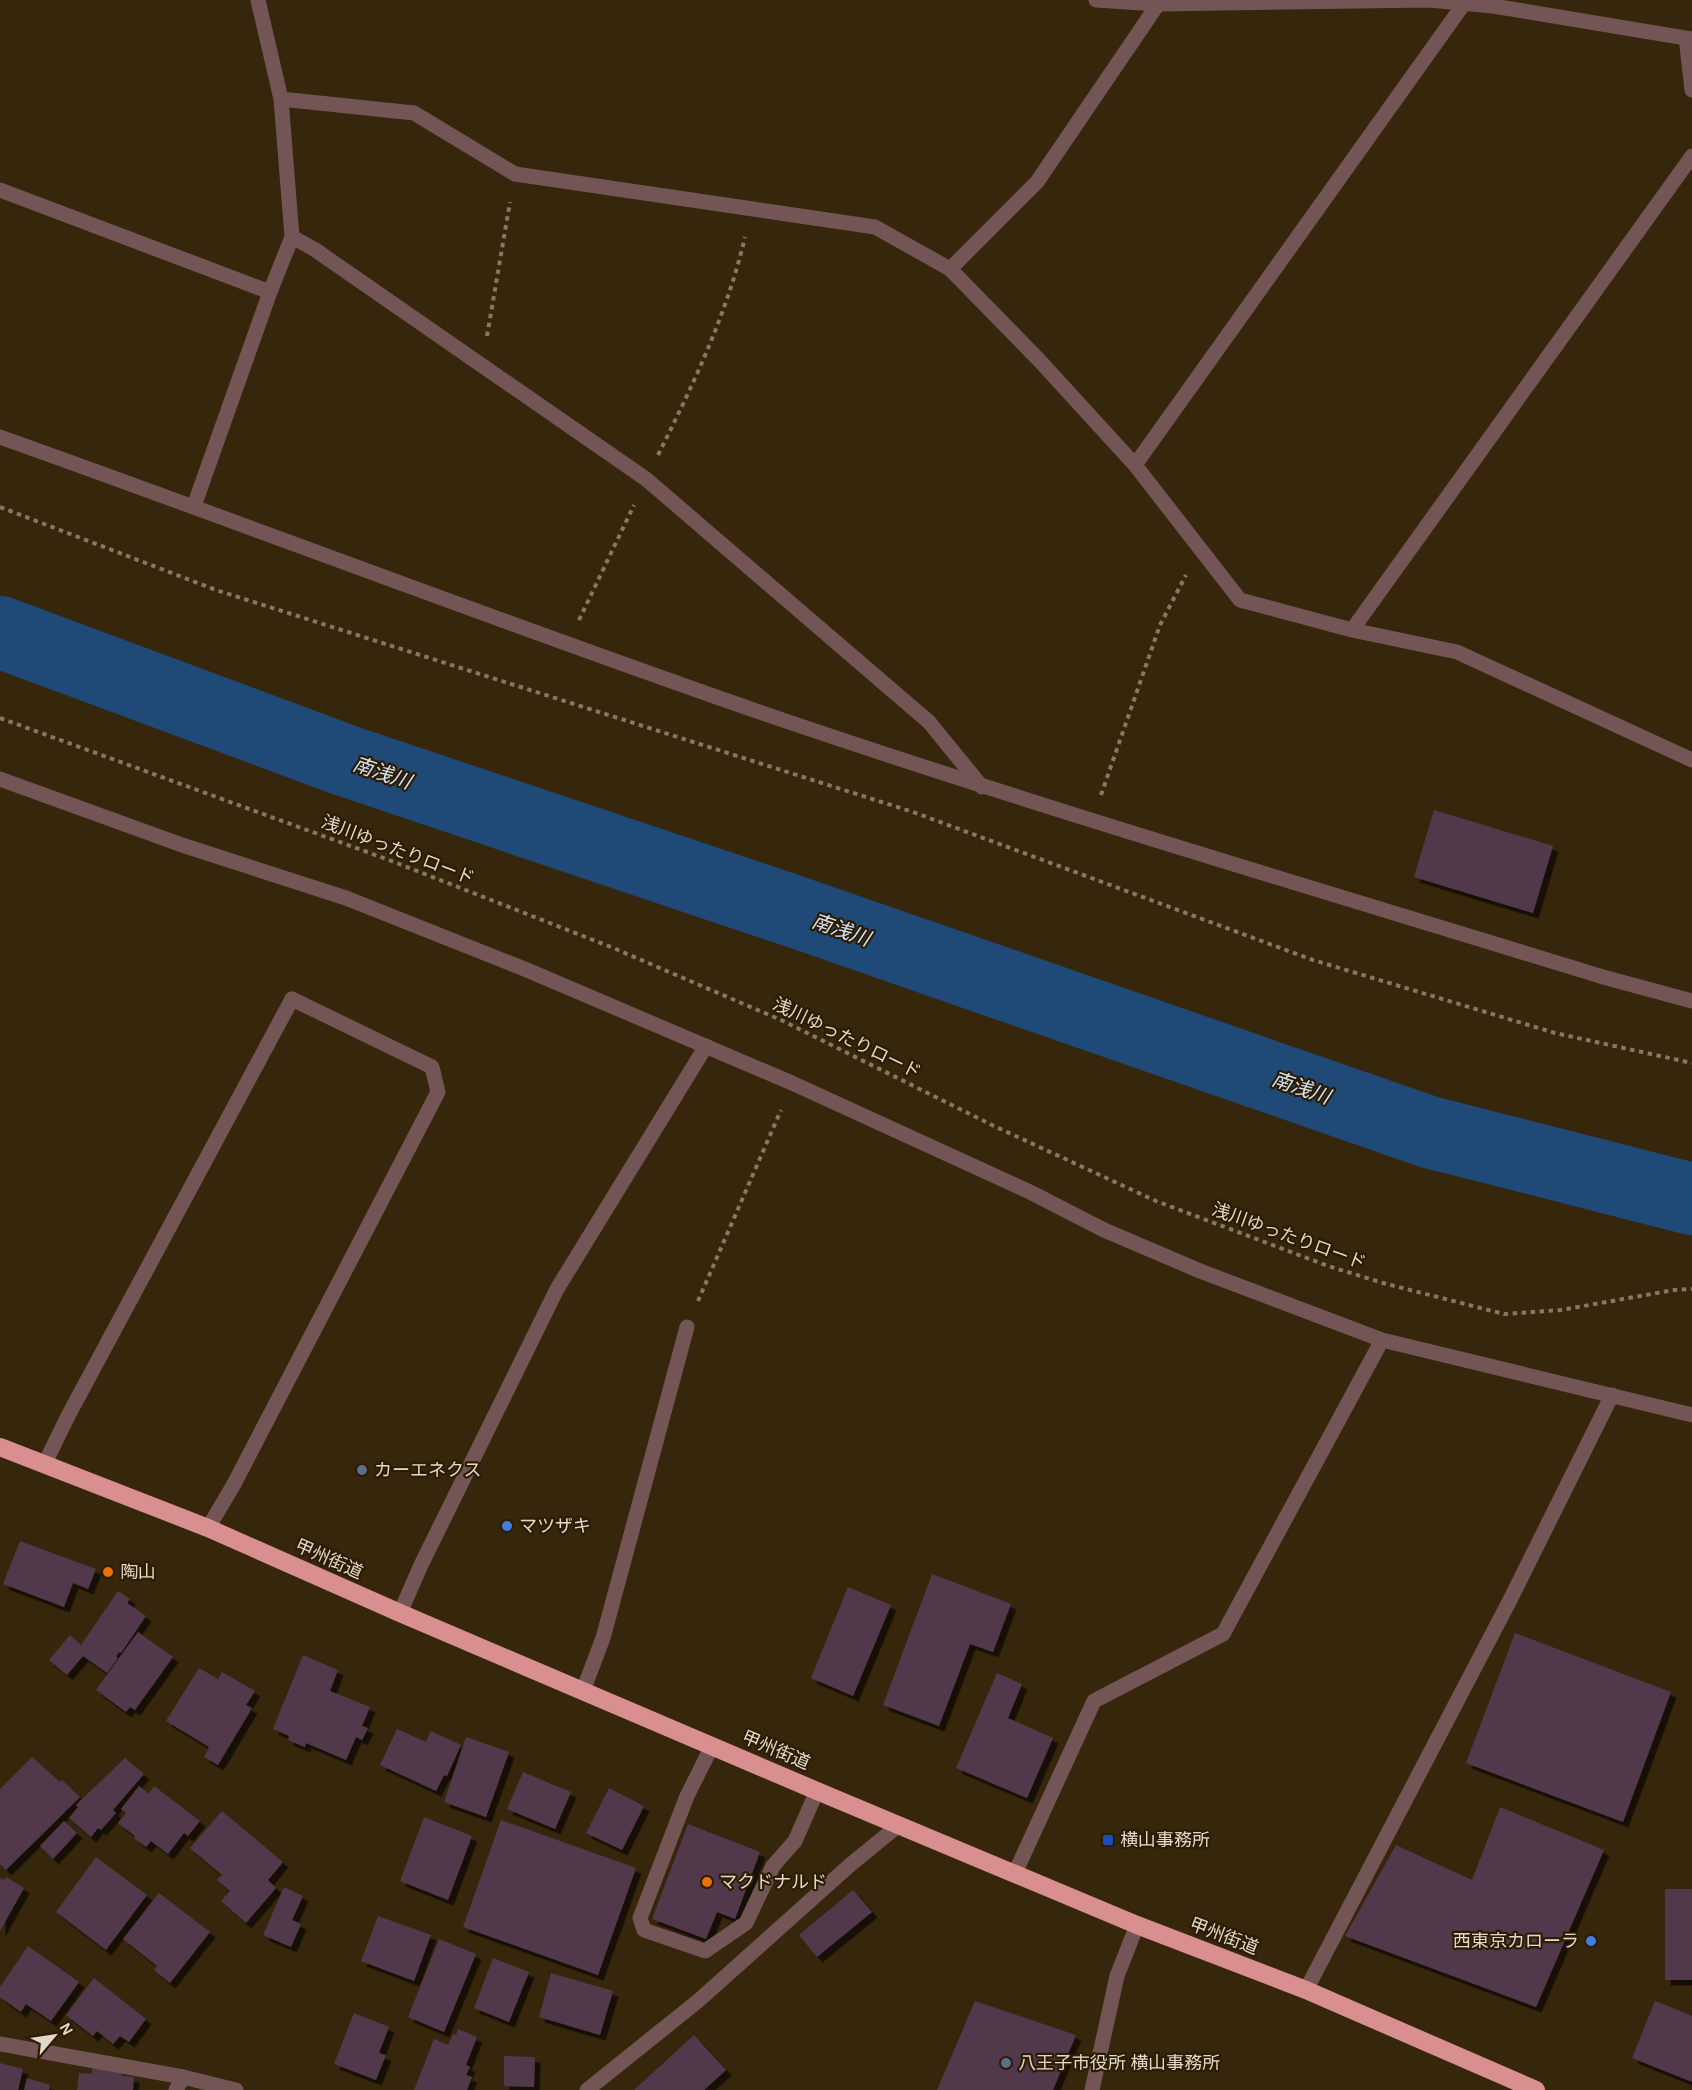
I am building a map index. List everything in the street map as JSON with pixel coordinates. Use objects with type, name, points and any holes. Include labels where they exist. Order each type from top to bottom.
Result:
[{"type":"highway","name":"甲州街道","points":[[0,1447],[208,1528],[400,1613],[899,1826],[1137,1925],[1306,1990],[1536,2090]]},
{"type":"street","points":[[194,506],[270,292],[292,237],[281,99],[258,0]]},
{"type":"street","points":[[1096,0],[1158,4],[1429,0],[1462,5],[1493,6],[1689,39],[1692,90]]},
{"type":"street","points":[[950,269],[1037,182],[1158,4]]},
{"type":"street","points":[[1135,465],[1462,5]]},
{"type":"street","points":[[281,99],[414,113],[515,174],[875,227],[950,269],[1039,360],[1135,465],[1240,600],[1352,630],[1457,652],[1692,760]]},
{"type":"street","points":[[1352,630],[1692,156]]},
{"type":"street","points":[[0,190],[270,292]]},
{"type":"street","points":[[292,237],[314,249],[646,479],[929,722],[982,787]]},
{"type":"street","points":[[0,437],[567,644],[982,787],[1603,977],[1692,1001]]},
{"type":"street","points":[[0,779],[182,845],[346,898],[527,970],[792,1083],[1030,1192],[1104,1230],[1200,1270],[1382,1340],[1692,1415]]},
{"type":"street","points":[[44,1465],[68,1416],[292,999],[432,1067],[438,1092],[234,1484],[208,1528]]},
{"type":"street","points":[[400,1613],[421,1565],[557,1289],[706,1046]]},
{"type":"street","points":[[583,1691],[603,1638],[687,1327]]},
{"type":"street","points":[[1016,1873],[1094,1701],[1223,1634],[1382,1340]]},
{"type":"street","points":[[1306,1990],[1510,1600],[1611,1395]]},
{"type":"street","points":[[712,1746],[687,1796],[640,1918],[644,1930],[705,1951],[746,1923],[773,1866],[795,1841],[817,1791]]},
{"type":"street","points":[[587,2090],[698,2001],[850,1865],[899,1826]]},
{"type":"street","points":[[1092,2090],[1117,1976],[1137,1925]]},
{"type":"street","points":[[0,2044],[179,2084],[236,2090]]},
{"type":"path","points":[[482,365],[515,174]]},
{"type":"path","points":[[567,644],[702,364],[736,275],[751,210]]},
{"type":"path","points":[[0,507],[216,590],[913,812],[1313,960],[1556,1033],[1692,1063]]},
{"type":"path","points":[[1092,820],[1160,626],[1200,548]]},
{"type":"path","name":"浅川ゆったりロード","points":[[0,718],[389,860],[631,956],[781,1020],[994,1126],[1156,1201],[1328,1266],[1393,1286],[1504,1314],[1561,1310],[1674,1290],[1692,1289]]},
{"type":"path","points":[[687,1327],[792,1083]]},
{"type":"building","points":[[1434,810],[1553,846],[1533,913],[1414,877]]},
{"type":"building","points":[[20,1541],[96,1569],[88,1589],[73,1583],[64,1607],[3,1584]]},
{"type":"building","points":[[932,1574],[1011,1604],[993,1652],[970,1644],[939,1726],[883,1705]]},
{"type":"building","points":[[848,1587],[891,1605],[853,1696],[811,1678]]},
{"type":"building","points":[[118,1591],[130,1599],[127,1603],[146,1616],[121,1653],[119,1652],[116,1657],[118,1658],[107,1673],[83,1656],[67,1675],[49,1660],[70,1635],[81,1645]]},
{"type":"building","points":[[138,1632],[173,1657],[135,1710],[130,1707],[126,1712],[96,1690]]},
{"type":"building","points":[[1515,1633],[1671,1692],[1623,1822],[1466,1763]]},
{"type":"building","points":[[303,1655],[338,1670],[330,1691],[370,1707],[362,1726],[368,1728],[362,1740],[356,1737],[346,1760],[306,1743],[305,1747],[288,1740],[289,1736],[273,1729]]},
{"type":"building","points":[[199,1668],[218,1679],[222,1672],[255,1691],[246,1705],[252,1708],[218,1765],[204,1757],[209,1747],[166,1721]]},
{"type":"building","points":[[997,1673],[1022,1684],[1008,1718],[1053,1738],[1027,1798],[956,1768]]},
{"type":"building","points":[[397,1729],[426,1742],[431,1731],[461,1745],[447,1776],[444,1775],[436,1791],[380,1765]]},
{"type":"building","points":[[466,1737],[509,1752],[486,1817],[444,1802]]},
{"type":"building","points":[[32,1757],[80,1797],[6,1870],[0,1864],[0,1789]]},
{"type":"building","points":[[125,1758],[144,1774],[113,1810],[116,1813],[101,1830],[98,1828],[91,1837],[69,1818],[78,1807],[76,1805]]},
{"type":"building","points":[[523,1772],[571,1792],[555,1829],[507,1809]]},
{"type":"building","points":[[139,1786],[149,1794],[154,1786],[200,1821],[188,1836],[184,1833],[168,1854],[151,1841],[146,1847],[118,1823],[126,1813],[121,1809]]},
{"type":"building","points":[[609,1788],[644,1806],[622,1850],[586,1833]]},
{"type":"building","points":[[1500,1807],[1604,1850],[1536,2007],[1345,1936],[1396,1845],[1472,1880]]},
{"type":"building","points":[[222,1811],[283,1862],[268,1880],[276,1888],[246,1923],[221,1901],[230,1891],[217,1880],[222,1875],[190,1848]]},
{"type":"building","points":[[424,1817],[472,1836],[448,1900],[400,1881]]},
{"type":"building","points":[[501,1820],[636,1868],[598,1975],[463,1927]]},
{"type":"building","points":[[64,1821],[77,1833],[53,1859],[40,1846]]},
{"type":"building","name":"マクドナルド","points":[[688,1824],[760,1852],[735,1919],[717,1912],[706,1939],[652,1919]]},
{"type":"building","points":[[96,1857],[147,1895],[106,1950],[56,1912]]},
{"type":"building","points":[[6,1877],[24,1888],[0,1931],[0,1880]]},
{"type":"building","points":[[284,1887],[303,1896],[292,1920],[301,1924],[291,1947],[263,1935]]},
{"type":"building","points":[[1665,1889],[1692,1889],[1692,1980],[1665,1980]]},
{"type":"building","points":[[853,1890],[872,1912],[817,1957],[799,1935]]},
{"type":"building","points":[[159,1893],[210,1932],[170,1983],[154,1970],[157,1966],[123,1939]]},
{"type":"building","points":[[378,1916],[431,1935],[414,1981],[361,1961]]},
{"type":"building","points":[[439,1939],[476,1954],[444,2032],[408,2017]]},
{"type":"building","points":[[28,1946],[79,1982],[51,2021],[26,2004],[21,2012],[0,1997],[0,1987]]},
{"type":"building","points":[[493,1958],[529,1972],[509,2022],[474,2008]]},
{"type":"building","points":[[551,1973],[613,1991],[600,2035],[539,2017]]},
{"type":"building","points":[[94,1978],[146,2019],[129,2042],[120,2036],[113,2044],[97,2031],[93,2036],[66,2015]]},
{"type":"building","name":"八王子市役所 横山事務所","points":[[975,2001],[1076,2035],[1053,2090],[937,2090]]},
{"type":"building","points":[[1655,2001],[1692,2016],[1692,2082],[1632,2058]]},
{"type":"building","points":[[354,2013],[389,2027],[379,2053],[386,2055],[376,2080],[334,2064]]},
{"type":"building","points":[[458,2029],[477,2037],[466,2065],[470,2067],[466,2075],[472,2077],[467,2090],[414,2090],[434,2039],[448,2045]]},
{"type":"building","points":[[694,2035],[726,2070],[704,2090],[634,2090]]},
{"type":"building","points":[[504,2056],[535,2057],[534,2087],[504,2086]]},
{"type":"building","points":[[0,2063],[23,2069],[18,2090],[0,2090]]},
{"type":"building","points":[[93,2068],[122,2072],[121,2076],[134,2077],[133,2090],[77,2090],[79,2073],[91,2074]]},
{"type":"building","points":[[27,2078],[50,2085],[49,2090],[24,2090]]},
{"type":"waterway","name":"南浅川","points":[[0,632],[344,760],[796,912],[1429,1132],[1692,1199]]},
{"type":"place","name":"カーエネクス","points":[[362,1470]]},
{"type":"place","name":"マツザキ","points":[[507,1526]]},
{"type":"place","name":"陶山","points":[[108,1572]]},
{"type":"place","name":"横山事務所","points":[[1108,1840]]},
{"type":"place","name":"マクドナルド","points":[[707,1882]]},
{"type":"place","name":"西東京カローラ","points":[[1591,1941]]},
{"type":"place","name":"八王子市役所 横山事務所","points":[[1006,2063]]}]
